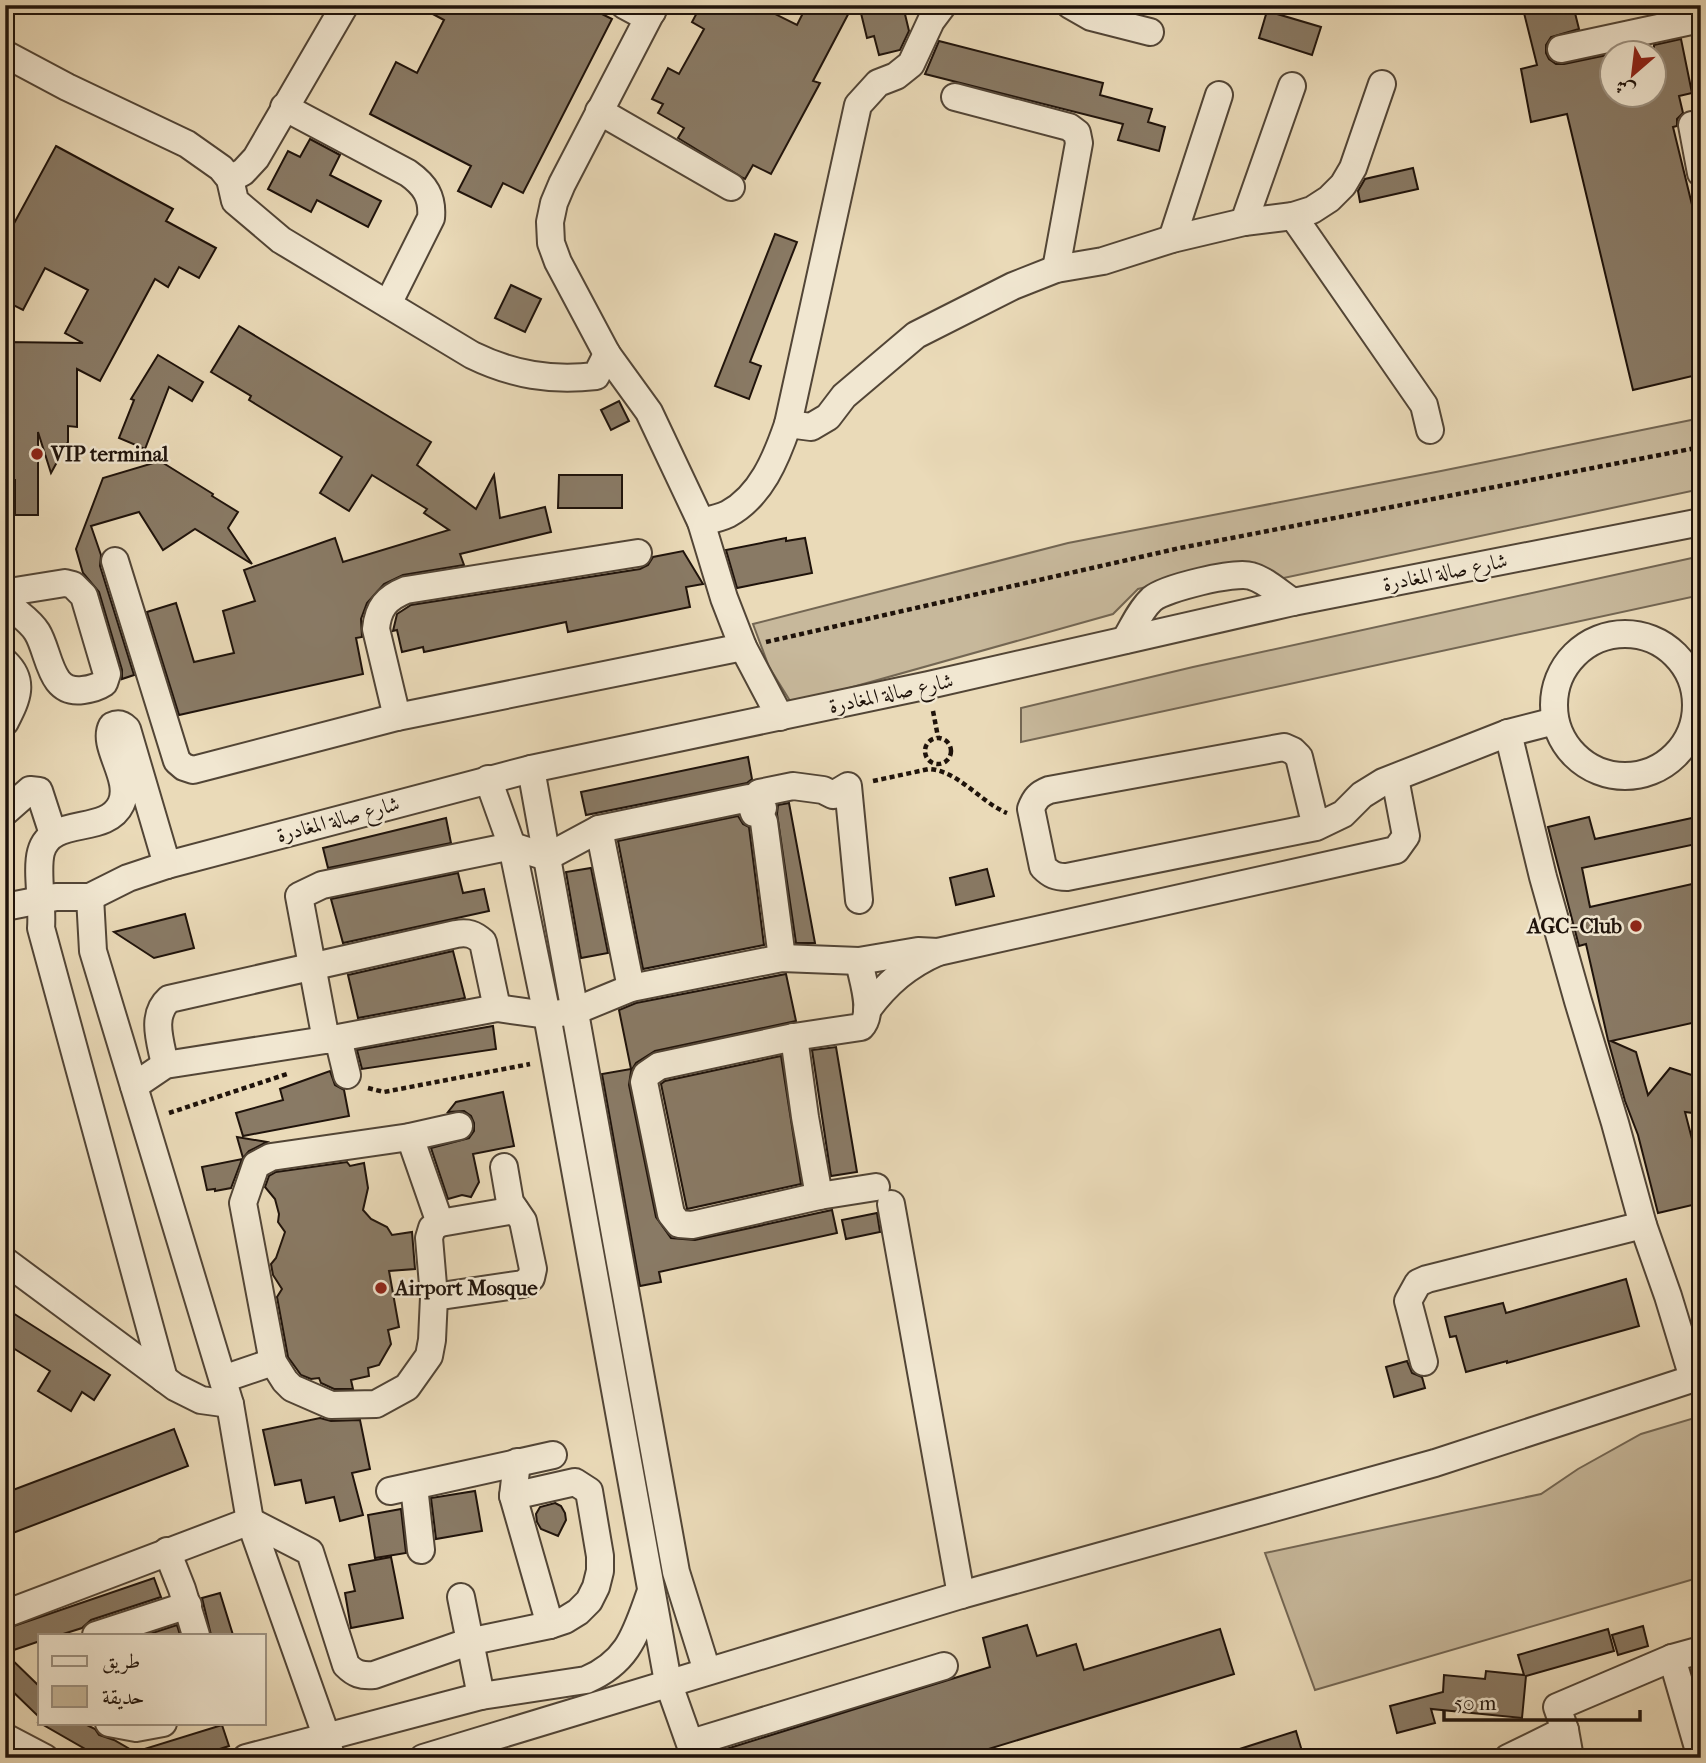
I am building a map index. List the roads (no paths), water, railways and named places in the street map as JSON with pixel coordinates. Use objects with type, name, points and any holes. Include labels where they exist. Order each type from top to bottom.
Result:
[{"type":"street","points":[[230,179],[243,172],[256,158],[345,5]]},
{"type":"street","points":[[624,5],[637,12],[653,8]]},
{"type":"street","points":[[701,522],[725,516],[754,492],[770,471],[788,424],[858,105],[878,83],[896,76],[911,64],[931,21],[943,5]]},
{"type":"street","points":[[1070,5],[1091,17],[1150,32]]},
{"type":"street","points":[[653,8],[554,202],[550,222],[551,243],[558,262],[607,354],[649,412],[701,522],[724,598],[743,647],[780,717]]},
{"type":"street","points":[[1561,50],[1693,21]]},
{"type":"street","points":[[5,54],[187,144],[221,168],[230,179],[235,201],[260,225],[495,367],[520,374],[558,379],[596,376],[607,354]]},
{"type":"street","points":[[788,424],[811,427],[828,417],[844,396],[916,335],[1013,286],[1056,269],[1103,261],[1172,239],[1312,210],[1329,200],[1343,185],[1353,168],[1382,84]]},
{"type":"street","points":[[1244,222],[1292,86]]},
{"type":"street","points":[[1172,239],[1219,95]]},
{"type":"street","points":[[955,97],[1069,127],[1077,133],[1079,143],[1056,269]]},
{"type":"street","points":[[284,107],[408,173],[419,180],[428,191],[432,218],[388,304]]},
{"type":"street","points":[[599,111],[731,187]]},
{"type":"street","points":[[1692,125],[1701,173]]},
{"type":"street","points":[[1293,216],[1424,405],[1430,430]]},
{"type":"street","name":"شارع صالة المغادرة","points":[[90,897],[128,878],[167,865],[488,779],[780,717],[1293,602],[1701,522]]},
{"type":"street","points":[[397,717],[376,629],[377,615],[383,603],[393,595],[406,590],[638,553]]},
{"type":"street","points":[[115,561],[173,752],[177,761],[193,770],[397,717],[743,647]]},
{"type":"street","points":[[1125,640],[1151,600],[1173,588],[1243,574],[1258,578],[1293,602]]},
{"type":"street","points":[[1617,634],[1635,634],[1651,639],[1695,672],[1697,706],[1695,723],[1688,739],[1678,753],[1650,772],[1616,776],[1584,763],[1571,751],[1555,721],[1556,687],[1563,671],[1572,657],[1601,638],[1617,634]]},
{"type":"street","points":[[5,662],[17,678],[5,722]]},
{"type":"street","points":[[391,686],[397,717]]},
{"type":"street","points":[[1316,827],[1303,766],[1293,751],[1284,747],[1049,790],[1034,800],[1031,808],[1043,867],[1049,874],[1058,877],[1316,827],[1343,814],[1372,788],[1508,733],[1555,721]]},
{"type":"street","points":[[164,1378],[42,936],[40,855],[44,843],[53,834],[100,821],[121,806],[123,780],[109,734],[112,726],[120,724],[127,729],[167,865]]},
{"type":"street","points":[[423,1758],[961,1595],[1435,1463],[1697,1377],[1643,1225],[1543,877],[1508,733]]},
{"type":"street","points":[[531,769],[676,1572],[707,1671]]},
{"type":"street","points":[[867,1010],[897,976],[920,960],[938,952],[1396,850],[1406,836],[1395,778]]},
{"type":"street","points":[[488,779],[512,846],[547,1015],[668,1682],[693,1750],[944,1666]]},
{"type":"street","points":[[760,814],[763,808],[759,793],[793,786],[823,790],[833,796],[848,786],[859,900]]},
{"type":"street","points":[[5,812],[30,790],[38,791],[53,834]]},
{"type":"street","points":[[347,1075],[332,1039],[312,966],[299,895],[322,885],[512,846],[547,857],[599,829],[749,798],[754,813],[760,814]]},
{"type":"street","points":[[760,814],[764,822],[772,874],[782,958]]},
{"type":"street","points":[[599,829],[631,988]]},
{"type":"street","points":[[5,907],[67,896],[90,897],[93,951],[227,1391],[250,1521],[328,1746]]},
{"type":"street","points":[[165,1065],[158,1015],[169,999],[466,932],[483,942],[497,1008]]},
{"type":"street","points":[[134,1086],[165,1065],[332,1039],[497,1008],[547,1015],[575,1011],[631,988],[782,958],[859,961],[918,951],[938,952]]},
{"type":"street","points":[[859,961],[867,1010],[865,1022],[854,1029],[794,1037],[659,1066],[646,1075],[644,1090],[671,1214],[679,1224],[692,1226],[819,1196],[883,1195],[961,1595]]},
{"type":"street","points":[[794,1037],[819,1196]]},
{"type":"street","points":[[459,1126],[410,1137],[271,1157],[256,1165],[243,1203],[273,1362],[292,1388],[331,1405],[362,1405],[385,1401],[407,1387],[429,1356],[434,1297],[430,1232],[440,1223],[515,1210]]},
{"type":"street","points":[[410,1137],[440,1223]]},
{"type":"street","points":[[434,1297],[527,1282],[533,1269],[523,1220],[508,1198],[503,1167]]},
{"type":"street","points":[[1424,1362],[1408,1301],[1418,1283],[1643,1225]]},
{"type":"street","points":[[5,1261],[164,1378],[188,1395],[201,1400],[227,1391],[273,1362]]},
{"type":"street","points":[[601,1306],[627,1301]]},
{"type":"street","points":[[421,1550],[402,1488],[552,1455]]},
{"type":"street","points":[[517,1462],[513,1496],[550,1625]]},
{"type":"street","points":[[5,1614],[250,1521],[310,1552],[345,1665],[363,1676],[373,1675],[468,1642],[565,1620],[589,1601],[600,1571],[600,1556],[589,1491],[575,1482],[513,1496]]},
{"type":"street","points":[[167,1551],[197,1634]]},
{"type":"street","points":[[246,1758],[328,1746],[481,1696],[586,1680],[603,1673],[617,1662],[628,1648],[652,1589]]},
{"type":"street","points":[[461,1597],[481,1696]]},
{"type":"street","points":[[113,1633],[188,1605]]},
{"type":"street","points":[[1570,1758],[1557,1707],[1672,1658],[1701,1650]]},
{"type":"street","points":[[1672,1658],[1701,1758]]},
{"type":"street","points":[[112,1724],[123,1727],[153,1724]]},
{"type":"street","points":[[1508,1758],[1564,1730]]},
{"type":"street","points":[[5,1737],[41,1757]]},
{"type":"place","name":"VIP terminal","points":[[37,454]]},
{"type":"place","name":"AGC- Club","points":[[1636,926]]},
{"type":"place","name":"Airport Mosque","points":[[381,1288]]}]
